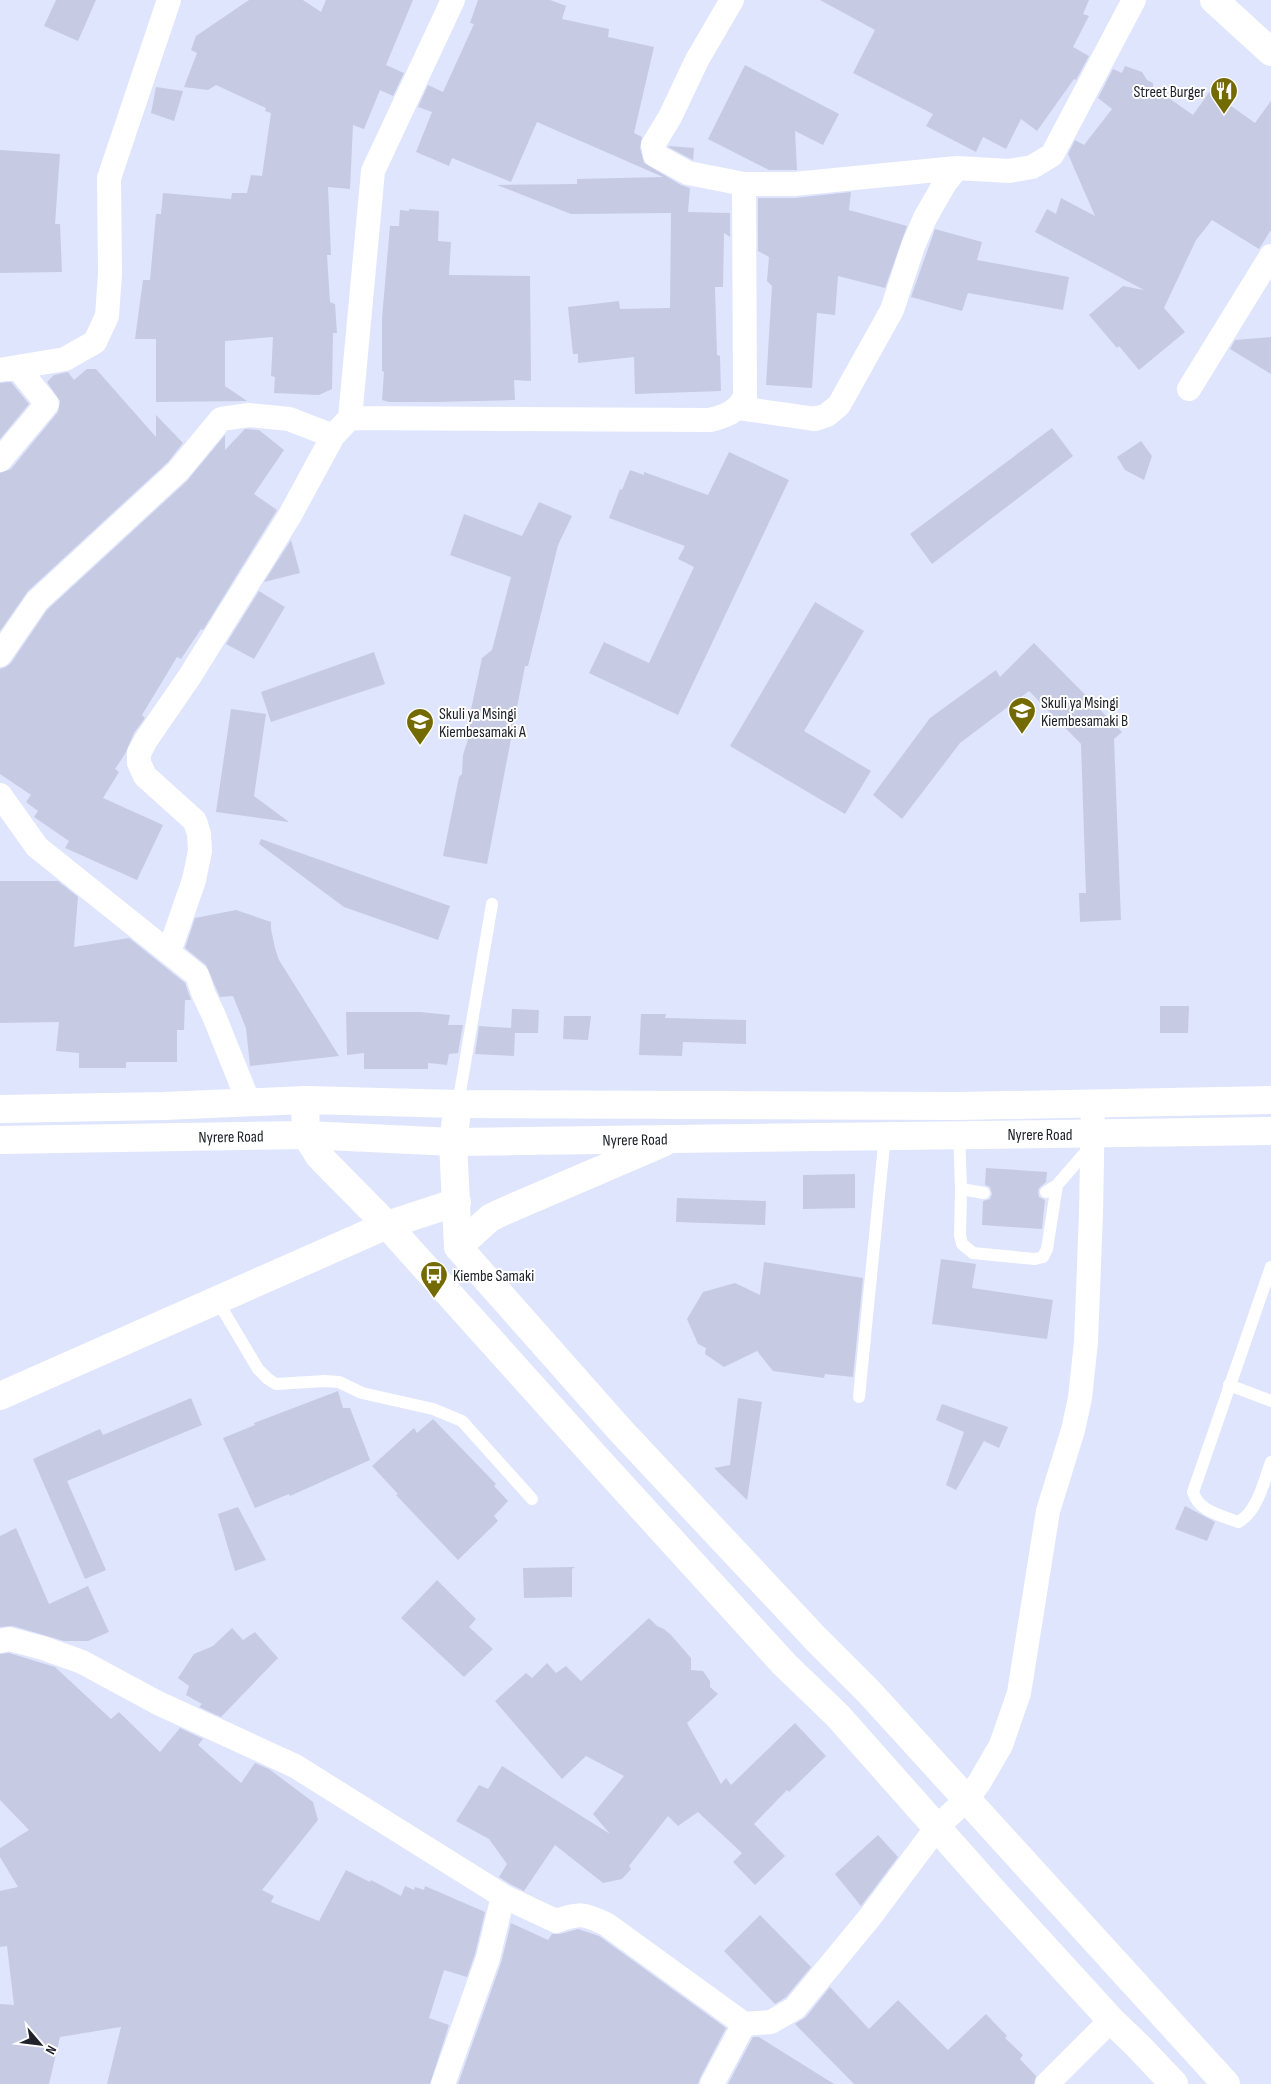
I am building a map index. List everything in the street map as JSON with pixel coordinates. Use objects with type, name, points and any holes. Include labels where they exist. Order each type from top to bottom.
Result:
[{"type":"main road","points":[[1214,0],[1271,52]]},
{"type":"main road","points":[[305,1100],[306,1135],[319,1156],[388,1225],[784,1664],[838,1716],[938,1826],[994,1892],[1111,2020],[1174,2084]]},
{"type":"main road","name":"Nyrere Road","points":[[0,1108],[249,1103],[305,1100],[458,1104],[958,1106],[1271,1100]]},
{"type":"main road","points":[[458,1104],[453,1142],[458,1247],[622,1431],[869,1692],[1226,2084]]},
{"type":"main road","name":"Nyrere Road","points":[[0,1140],[306,1135],[453,1142],[959,1134],[1093,1139],[1271,1131]]},
{"type":"main road","points":[[458,1247],[490,1218],[500,1213],[676,1138]]},
{"type":"main road","points":[[0,1396],[388,1225],[457,1202]]},
{"type":"main road","points":[[592,1453],[622,1431]]},
{"type":"main road","points":[[784,1664],[816,1638]]},
{"type":"main road","points":[[994,1892],[1026,1865]]},
{"type":"main road","points":[[1138,2046],[1169,2021]]},
{"type":"street","points":[[9,369],[65,359],[95,342],[108,316],[110,274],[109,178],[169,0]]},
{"type":"street","points":[[169,952],[194,880],[200,851],[199,834],[194,821],[145,776],[139,763],[139,753],[190,676],[289,517],[333,436],[350,418],[373,171],[453,0]]},
{"type":"street","points":[[732,0],[697,60],[670,117],[654,145],[655,155],[688,173],[744,184],[794,184],[957,168],[1017,170],[1032,167],[1052,155],[1134,0]]},
{"type":"street","points":[[739,408],[815,419],[827,415],[839,405],[892,310],[913,246],[925,218],[945,183],[957,168]]},
{"type":"street","points":[[350,418],[710,420],[726,416],[739,408],[745,397],[744,184]]},
{"type":"street","points":[[1189,388],[1271,256]]},
{"type":"street","points":[[0,460],[47,404],[9,369]]},
{"type":"street","points":[[0,655],[37,602],[178,471],[221,419],[249,415],[289,419],[333,436]]},
{"type":"street","points":[[0,795],[37,847],[197,975],[249,1103]]},
{"type":"street","points":[[0,1641],[9,1639],[43,1648],[82,1662],[158,1703],[295,1766],[503,1896],[556,1921],[579,1914],[591,1916],[606,1924],[744,2024],[771,2022],[795,2008],[870,1917],[938,1826],[966,1800],[979,1784],[995,1759],[1014,1710],[1019,1693],[1048,1511],[1073,1430],[1080,1398],[1086,1342],[1093,1103]]},
{"type":"street","points":[[443,2084],[488,1958],[503,1896]]},
{"type":"street","points":[[1047,2084],[1111,2020]]},
{"type":"street","points":[[712,2084],[744,2024]]},
{"type":"lane","points":[[458,1104],[492,904]]},
{"type":"lane","points":[[958,1106],[961,1189],[960,1235],[962,1244],[973,1252],[1035,1259],[1043,1257],[1047,1250],[1051,1189],[1072,1170],[1093,1139]]},
{"type":"lane","points":[[859,1397],[885,1135]]},
{"type":"lane","points":[[961,1189],[984,1193]]},
{"type":"lane","points":[[1271,1267],[1193,1492],[1196,1502],[1202,1508],[1238,1522],[1246,1519],[1253,1507],[1271,1462]]},
{"type":"lane","points":[[217,1300],[258,1369],[268,1379],[276,1384],[339,1382],[362,1393],[432,1409],[462,1420],[532,1499]]},
{"type":"lane","points":[[1229,1385],[1271,1401]]},
{"type":"building","points":[[56,0],[96,0],[78,41],[44,26]]},
{"type":"building","points":[[249,0],[303,0],[321,12],[326,0],[413,0],[386,65],[404,73],[393,96],[380,90],[364,129],[353,125],[350,189],[328,187],[331,255],[327,255],[330,302],[335,304],[337,333],[333,333],[332,389],[319,395],[274,393],[275,377],[271,376],[273,337],[225,341],[225,386],[247,401],[156,402],[156,339],[135,339],[143,280],[150,280],[156,214],[161,214],[163,193],[231,199],[232,193],[247,193],[251,175],[262,176],[271,113],[265,111],[266,108],[216,85],[208,90],[184,87],[197,53],[191,50],[196,36]]},
{"type":"building","points":[[478,0],[550,0],[566,6],[562,19],[609,29],[608,37],[654,47],[634,133],[642,137],[640,148],[644,163],[681,185],[690,188],[688,212],[730,213],[730,237],[724,233],[723,287],[715,287],[717,355],[720,356],[721,391],[635,394],[634,357],[578,363],[578,354],[573,354],[568,307],[619,301],[620,309],[670,308],[671,213],[571,214],[497,185],[577,184],[577,179],[663,177],[537,122],[511,182],[452,158],[449,166],[416,152],[432,112],[418,107],[428,85],[443,92],[474,24],[470,23]]},
{"type":"building","points":[[820,0],[1089,0],[1083,14],[1089,16],[1073,47],[1089,56],[1076,80],[1074,79],[1037,131],[1021,119],[1006,149],[983,137],[976,152],[926,126],[933,114],[853,73],[875,30]]},
{"type":"building","points":[[745,65],[839,114],[823,145],[795,131],[797,170],[769,170],[708,139]]},
{"type":"building","points":[[1125,66],[1142,72],[1147,80],[1153,83],[1153,87],[1193,115],[1210,91],[1255,123],[1271,101],[1271,230],[1259,249],[1212,220],[1196,240],[1164,308],[1185,332],[1139,370],[1089,315],[1123,286],[1144,290],[1035,232],[1047,209],[1056,214],[1061,198],[1095,216],[1068,154],[1075,140],[1084,145],[1112,109],[1098,98],[1113,69],[1122,73]]},
{"type":"building","points":[[156,87],[183,91],[174,121],[151,113]]},
{"type":"building","points":[[668,147],[694,148],[693,160]]},
{"type":"building","points":[[0,150],[60,154],[55,224],[60,224],[62,272],[0,273]]},
{"type":"building","points":[[851,192],[849,210],[907,226],[885,288],[838,276],[835,315],[817,313],[812,388],[766,385],[772,286],[767,281],[769,257],[758,251],[758,198],[795,198]]},
{"type":"building","points":[[409,209],[439,211],[438,241],[451,242],[449,275],[530,276],[531,381],[514,380],[515,400],[389,402],[382,400],[384,372],[382,371],[382,318],[390,226],[399,226],[400,210],[409,211]]},
{"type":"building","points":[[935,229],[982,242],[977,260],[1069,277],[1063,310],[968,293],[962,311],[911,297]]},
{"type":"building","points":[[1271,337],[1271,374],[1230,349],[1235,340]]},
{"type":"building","points":[[87,369],[96,369],[156,437],[156,415],[183,443],[168,462],[28,591],[0,631],[0,473],[11,469],[58,412],[60,401],[47,382],[54,375],[68,372],[74,380]]},
{"type":"building","points":[[11,382],[29,404],[0,439],[0,383]]},
{"type":"building","points":[[1052,428],[1073,456],[932,564],[910,534]]},
{"type":"building","points":[[245,429],[259,430],[284,450],[254,494],[277,510],[203,630],[201,629],[181,659],[177,657],[142,715],[145,718],[134,733],[125,754],[115,769],[119,772],[103,798],[163,825],[137,880],[65,848],[69,841],[34,817],[38,811],[26,802],[31,795],[0,774],[0,669],[11,663],[47,610],[187,481],[225,435],[225,450]]},
{"type":"building","points":[[1141,441],[1152,456],[1144,480],[1125,470],[1117,457]]},
{"type":"building","points":[[729,452],[789,480],[678,715],[589,673],[604,642],[649,663],[694,567],[678,559],[685,546],[609,518],[620,489],[622,490],[630,470],[644,475],[644,472],[708,495]]},
{"type":"building","points":[[539,502],[572,516],[558,545],[528,666],[525,666],[487,864],[443,856],[459,777],[462,774],[463,755],[469,736],[466,733],[482,658],[492,650],[511,577],[450,555],[464,514],[522,536]]},
{"type":"building","points":[[291,540],[300,573],[264,582]]},
{"type":"building","points":[[259,591],[285,607],[254,659],[226,644]]},
{"type":"building","points":[[815,602],[864,631],[804,731],[871,771],[845,814],[730,746]]},
{"type":"building","points":[[1034,643],[1122,732],[1114,739],[1121,920],[1080,922],[1079,893],[1086,893],[1081,744],[1029,691],[960,743],[902,819],[873,795],[930,718],[996,670],[1000,677]]},
{"type":"building","points":[[374,652],[385,684],[271,722],[261,692]]},
{"type":"building","points":[[231,709],[266,714],[254,796],[289,822],[216,812]]},
{"type":"building","points":[[261,839],[450,906],[438,940],[344,907],[259,844]]},
{"type":"building","points":[[0,881],[58,881],[78,897],[74,947],[129,938],[185,983],[191,1000],[185,1000],[184,1030],[177,1030],[177,1062],[126,1062],[126,1068],[79,1068],[79,1053],[56,1051],[59,1022],[0,1023]]},
{"type":"building","points":[[236,910],[271,922],[279,960],[339,1056],[250,1066],[246,1028],[233,996],[220,997],[206,965],[185,948],[195,918]]},
{"type":"building","points":[[1160,1006],[1189,1006],[1188,1033],[1160,1033]]},
{"type":"building","points":[[512,1009],[539,1010],[538,1033],[515,1033],[514,1056],[475,1054],[479,1026],[511,1028]]},
{"type":"building","points":[[346,1012],[420,1012],[450,1015],[448,1025],[463,1025],[458,1053],[449,1054],[447,1065],[428,1063],[428,1069],[364,1069],[364,1053],[347,1055]]},
{"type":"building","points":[[641,1014],[666,1014],[665,1018],[746,1020],[746,1044],[683,1042],[682,1056],[639,1055]]},
{"type":"building","points":[[564,1016],[591,1016],[588,1040],[563,1039]]},
{"type":"building","points":[[986,1168],[1047,1172],[1046,1182],[1039,1188],[1038,1192],[1039,1197],[1045,1200],[1042,1229],[982,1225],[983,1201],[990,1199],[992,1194],[990,1187],[985,1185]]},
{"type":"building","points":[[855,1174],[855,1208],[803,1209],[803,1175]]},
{"type":"building","points":[[677,1198],[766,1201],[765,1225],[676,1222]]},
{"type":"building","points":[[941,1259],[976,1264],[972,1288],[1053,1300],[1047,1339],[932,1324]]},
{"type":"building","points":[[764,1262],[863,1278],[853,1377],[825,1374],[824,1378],[773,1371],[757,1351],[724,1367],[705,1354],[706,1348],[698,1344],[687,1319],[703,1292],[735,1283],[760,1295]]},
{"type":"building","points":[[338,1391],[343,1408],[350,1408],[370,1460],[290,1496],[289,1494],[255,1508],[223,1438],[255,1425],[254,1423]]},
{"type":"building","points":[[191,1398],[202,1425],[67,1481],[106,1570],[85,1579],[33,1459],[100,1429],[103,1435]]},
{"type":"building","points":[[738,1398],[762,1402],[747,1500],[714,1468],[730,1465]]},
{"type":"building","points":[[942,1404],[1008,1427],[999,1448],[984,1441],[956,1490],[946,1485],[964,1432],[936,1420]]},
{"type":"building","points":[[433,1419],[496,1484],[494,1486],[508,1501],[494,1516],[498,1521],[458,1560],[396,1495],[398,1494],[372,1466],[414,1428],[417,1433]]},
{"type":"building","points":[[1185,1506],[1215,1522],[1207,1541],[1175,1529]]},
{"type":"building","points":[[238,1507],[266,1560],[235,1571],[218,1514]]},
{"type":"building","points":[[16,1528],[49,1604],[88,1586],[109,1632],[88,1641],[64,1641],[13,1626],[0,1627],[0,1536]]},
{"type":"building","points":[[575,1567],[572,1569],[572,1597],[524,1598],[523,1568]]},
{"type":"building","points":[[437,1580],[476,1619],[469,1627],[493,1649],[464,1677],[401,1618]]},
{"type":"building","points":[[649,1618],[671,1635],[691,1658],[691,1670],[703,1671],[710,1681],[710,1687],[718,1694],[687,1723],[721,1784],[726,1778],[731,1785],[795,1723],[826,1756],[789,1792],[787,1790],[754,1824],[785,1856],[755,1885],[733,1862],[742,1853],[698,1812],[678,1826],[668,1816],[629,1866],[631,1869],[622,1879],[603,1883],[555,1845],[524,1891],[499,1877],[507,1864],[489,1839],[456,1821],[479,1785],[488,1789],[502,1766],[610,1834],[593,1814],[624,1776],[586,1756],[562,1779],[495,1701],[526,1673],[532,1678],[547,1663],[556,1673],[566,1666],[581,1681]]},
{"type":"building","points":[[232,1628],[243,1640],[255,1632],[278,1658],[221,1717],[199,1707],[202,1704],[186,1695],[189,1686],[178,1678],[194,1654],[213,1646]]},
{"type":"building","points":[[9,1653],[55,1667],[111,1719],[119,1712],[160,1752],[180,1728],[203,1739],[198,1745],[241,1783],[255,1763],[269,1769],[313,1802],[318,1820],[262,1890],[274,1896],[271,1902],[319,1921],[346,1870],[370,1882],[371,1880],[401,1896],[405,1886],[414,1890],[415,1887],[424,1890],[425,1886],[485,1912],[475,1954],[467,1977],[444,1970],[429,2018],[449,2025],[430,2084],[107,2084],[121,2027],[60,2037],[49,2084],[0,2084],[0,2004],[14,2005],[7,1946],[0,1947],[0,1891],[18,1887],[0,1857],[0,1848],[29,1830],[0,1800],[0,1654]]},
{"type":"building","points":[[878,1835],[898,1857],[861,1906],[835,1874]]},
{"type":"building","points":[[760,1915],[811,1967],[786,1997],[775,2004],[724,1951]]},
{"type":"building","points":[[511,1923],[548,1940],[552,1934],[560,1934],[578,1929],[599,1936],[726,2028],[698,2084],[458,2084],[501,1963]]},
{"type":"building","points":[[830,1987],[869,2029],[898,2000],[948,2050],[986,2014],[1007,2036],[1005,2038],[1023,2055],[1020,2059],[1036,2076],[1034,2084],[854,2084],[795,2024],[806,2017]]},
{"type":"building","points":[[753,2037],[759,2037],[834,2084],[728,2084]]},
{"type":"place","name":"Street Burger","points":[[1224,115]]},
{"type":"place","name":"Skuli ya Msingi Kiembesamaki B","points":[[1022,735]]},
{"type":"place","name":"Skuli ya Msingi Kiembesamaki A","points":[[420,746]]},
{"type":"place","name":"Kiembe Samaki","points":[[434,1299]]}]
